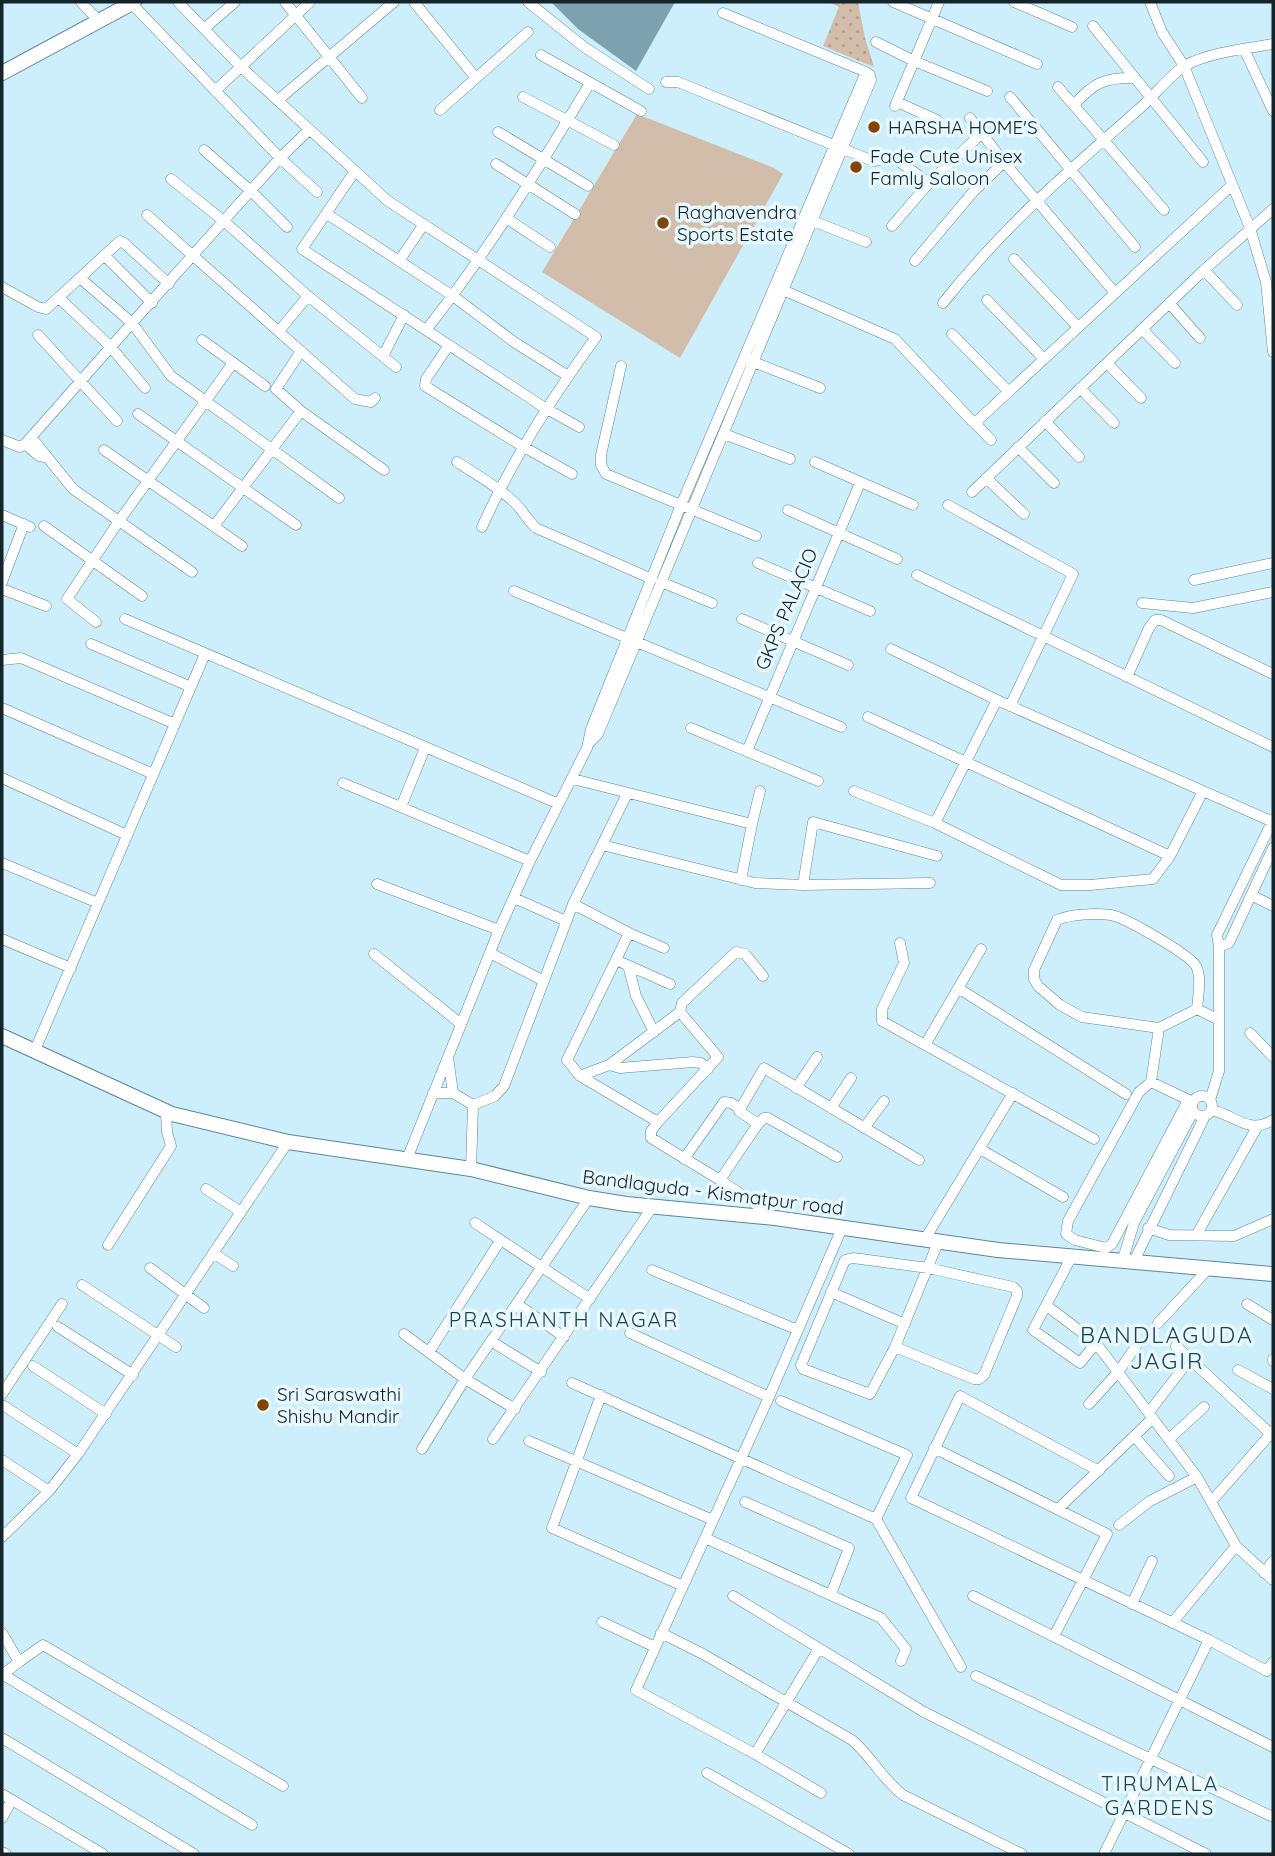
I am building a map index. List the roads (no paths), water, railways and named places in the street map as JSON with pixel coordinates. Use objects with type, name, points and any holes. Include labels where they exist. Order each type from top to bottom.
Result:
[{"type":"street","points":[[81,2],[99,20]]},
{"type":"street","points":[[178,2],[241,67],[388,201],[596,337],[545,408],[522,446],[482,527]]},
{"type":"street","points":[[205,28],[235,2]]},
{"type":"street","points":[[285,2],[362,98]]},
{"type":"street","points":[[215,91],[310,2]]},
{"type":"street","points":[[278,100],[394,2]]},
{"type":"street","points":[[414,2],[476,78]]},
{"type":"street","points":[[528,2],[584,47],[649,89]]},
{"type":"street","points":[[893,2],[1037,64]]},
{"type":"street","points":[[937,120],[896,104],[939,2]]},
{"type":"street","points":[[1014,2],[1072,27]]},
{"type":"street","points":[[1152,2],[1162,32],[1184,66],[1270,279],[1273,352]]},
{"type":"street","points":[[2,72],[132,3],[280,158],[317,192]]},
{"type":"street","points":[[407,1159],[499,930],[530,861],[589,744],[598,734],[632,640],[686,507],[839,146],[869,86],[870,75],[866,72],[723,13]]},
{"type":"street","points":[[1093,26],[1203,162]]},
{"type":"street","points":[[440,110],[528,32]]},
{"type":"street","points":[[876,42],[987,91]]},
{"type":"street","points":[[943,303],[975,262],[1035,199],[1184,66],[1244,49],[1273,44]]},
{"type":"street","points":[[1244,49],[1273,111]]},
{"type":"street","points":[[541,55],[640,111]]},
{"type":"street","points":[[1074,105],[1100,82],[1112,78],[1135,78]]},
{"type":"street","points":[[666,82],[678,82],[873,161],[893,157],[929,183]]},
{"type":"street","points":[[426,330],[453,296],[529,184],[590,83]]},
{"type":"street","points":[[1058,87],[1164,210]]},
{"type":"street","points":[[523,97],[614,145]]},
{"type":"street","points":[[1010,97],[1135,247]]},
{"type":"street","points":[[970,118],[1115,293]]},
{"type":"street","points":[[2,440],[20,447],[28,441],[80,379],[152,303],[280,158],[309,130]]},
{"type":"street","points":[[498,132],[589,186]]},
{"type":"street","points":[[892,226],[929,183],[982,133]]},
{"type":"street","points":[[204,150],[288,227]]},
{"type":"street","points":[[915,261],[973,192],[1004,162]]},
{"type":"street","points":[[496,164],[575,214]]},
{"type":"street","points":[[355,171],[302,249],[545,408],[579,427]]},
{"type":"street","points":[[171,179],[396,367]]},
{"type":"street","points":[[974,422],[1233,185]]},
{"type":"street","points":[[972,492],[1203,270],[1273,209]]},
{"type":"street","points":[[327,214],[453,296],[514,342],[568,376]]},
{"type":"street","points":[[147,215],[355,399],[371,402],[375,398]]},
{"type":"street","points":[[506,218],[550,247]]},
{"type":"street","points":[[808,219],[866,242]]},
{"type":"street","points":[[686,507],[724,434],[748,360],[783,290],[808,219]]},
{"type":"street","points":[[399,261],[424,224]]},
{"type":"street","points":[[2,287],[42,309],[60,298],[122,242],[169,284]]},
{"type":"street","points":[[105,256],[152,303]]},
{"type":"street","points":[[1014,259],[1078,327]]},
{"type":"street","points":[[1203,270],[1237,305]]},
{"type":"street","points":[[80,278],[132,323],[171,376],[340,498]]},
{"type":"street","points":[[783,290],[895,339],[991,440]]},
{"type":"street","points":[[279,331],[308,296]]},
{"type":"street","points":[[60,298],[110,346],[145,388]]},
{"type":"street","points":[[988,300],[1044,359]]},
{"type":"street","points":[[1169,303],[1200,338]]},
{"type":"street","points":[[383,356],[404,315]]},
{"type":"street","points":[[1142,329],[1175,363]]},
{"type":"street","points":[[952,334],[1008,391]]},
{"type":"street","points":[[38,335],[117,421]]},
{"type":"street","points":[[202,340],[265,386]]},
{"type":"street","points":[[449,345],[426,379],[425,386],[572,474]]},
{"type":"street","points":[[301,351],[276,389],[301,411],[384,470]]},
{"type":"street","points":[[748,360],[820,388]]},
{"type":"street","points":[[96,622],[67,599],[119,521],[233,363]]},
{"type":"street","points":[[1107,363],[1141,398]]},
{"type":"street","points":[[621,366],[601,455],[601,465],[606,474],[756,536]]},
{"type":"street","points":[[1080,388],[1114,423]]},
{"type":"street","points":[[214,526],[301,411]]},
{"type":"street","points":[[138,414],[296,525]]},
{"type":"street","points":[[1045,421],[1079,457]]},
{"type":"street","points":[[724,434],[790,459]]},
{"type":"street","points":[[28,441],[44,451],[45,457],[73,489],[192,572]]},
{"type":"street","points":[[1018,447],[1054,483]]},
{"type":"street","points":[[104,450],[242,546]]},
{"type":"street","points":[[815,461],[913,505]]},
{"type":"street","points":[[457,463],[499,489],[536,528],[712,603]]},
{"type":"street","points":[[986,478],[1024,514]]},
{"type":"street","name":"GKPS PALACIO","points":[[747,751],[860,483]]},
{"type":"street","points":[[948,505],[1073,574],[1010,706]]},
{"type":"street","points":[[789,510],[897,559]]},
{"type":"street","points":[[2,515],[27,525],[2,582]]},
{"type":"street","points":[[44,526],[142,596]]},
{"type":"street","points":[[758,563],[870,611]]},
{"type":"street","points":[[1194,580],[1273,563]]},
{"type":"street","points":[[917,575],[1273,747]]},
{"type":"street","points":[[2,589],[46,606]]},
{"type":"street","points":[[514,591],[841,727]]},
{"type":"street","points":[[1142,603],[1193,608],[1273,592]]},
{"type":"street","points":[[125,619],[559,804]]},
{"type":"street","points":[[742,619],[848,665]]},
{"type":"street","points":[[1127,677],[1155,620],[1273,674]]},
{"type":"street","points":[[91,644],[191,687]]},
{"type":"street","points":[[891,649],[1010,706],[1273,821],[1217,935],[1219,1071],[1209,1108],[1148,1228],[1128,1260]]},
{"type":"street","points":[[36,1050],[205,654]]},
{"type":"street","points":[[2,660],[28,661],[175,724]]},
{"type":"street","points":[[935,823],[997,700]]},
{"type":"street","points":[[2,708],[153,774]]},
{"type":"street","points":[[868,717],[1170,856]]},
{"type":"street","points":[[691,728],[818,780]]},
{"type":"street","points":[[401,807],[425,748]]},
{"type":"street","points":[[2,778],[127,835]]},
{"type":"street","points":[[573,779],[752,824]]},
{"type":"street","points":[[343,783],[530,861]]},
{"type":"street","points":[[854,791],[935,823],[1061,885],[1090,885],[1153,879],[1170,856],[1203,791]]},
{"type":"street","points":[[741,880],[760,792]]},
{"type":"street","points":[[473,1105],[495,1096],[505,1086],[573,904],[627,793]]},
{"type":"street","points":[[803,885],[813,822],[937,856]]},
{"type":"street","points":[[603,845],[741,880],[803,885],[930,883]]},
{"type":"street","points":[[1219,947],[1230,943],[1273,848]]},
{"type":"street","points":[[2,863],[98,903]]},
{"type":"street","points":[[377,884],[499,930]]},
{"type":"street","points":[[1251,895],[1273,906]]},
{"type":"street","points":[[514,898],[566,921]]},
{"type":"street","points":[[573,904],[664,948]]},
{"type":"street","points":[[1113,915],[1183,952],[1195,965],[1199,977],[1197,1009],[1159,1028],[1082,1017],[1060,1005],[1038,986],[1034,979],[1034,970],[1057,920],[1066,916],[1113,915]]},
{"type":"street","points":[[629,933],[567,1057],[568,1064],[580,1076],[658,1122]]},
{"type":"street","points":[[2,939],[71,968]]},
{"type":"street","points":[[900,943],[904,962],[882,1009],[882,1020],[1094,1139]]},
{"type":"street","points":[[925,1045],[981,949]]},
{"type":"street","points":[[490,953],[544,981]]},
{"type":"street","points":[[580,1076],[609,1065],[680,1012],[682,1003],[736,953],[745,954],[763,976]]},
{"type":"street","points":[[374,954],[461,1024]]},
{"type":"street","points":[[616,960],[670,984]]},
{"type":"street","points":[[628,965],[636,996],[654,1032]]},
{"type":"street","points":[[958,988],[1126,1094]]},
{"type":"street","points":[[1197,1009],[1219,1020]]},
{"type":"street","points":[[680,1012],[718,1055],[718,1059],[658,1122],[651,1138],[720,1180],[775,1218]]},
{"type":"street","points":[[1159,1028],[1151,1082],[1139,1092],[1068,1221],[1066,1234],[1075,1240],[1106,1248],[1112,1244],[1191,1105],[1200,1096],[1209,1108],[1252,1127],[1273,1120]]},
{"type":"street","points":[[1250,1033],[1273,1057]]},
{"type":"street","name":"Bandlaguda - Kismatpur road","points":[[2,1035],[166,1112],[288,1142],[471,1169],[589,1198],[775,1218],[998,1250],[1273,1274]]},
{"type":"street","points":[[447,1057],[453,1093]]},
{"type":"street","points":[[796,1088],[817,1057]]},
{"type":"street","points":[[609,1065],[620,1068],[693,1062],[701,1063],[708,1069]]},
{"type":"street","points":[[739,1108],[764,1068],[919,1160]]},
{"type":"street","points":[[831,1108],[851,1078]]},
{"type":"street","points":[[1151,1082],[1191,1105],[1198,1116],[1209,1108]]},
{"type":"street","points":[[433,1093],[453,1093],[473,1105]]},
{"type":"street","points":[[895,1347],[979,1379],[984,1376],[1017,1292],[1013,1287],[928,1268],[853,1258],[845,1260],[802,1361],[803,1368],[870,1394],[895,1347],[928,1268],[932,1240],[1013,1093]]},
{"type":"street","points":[[864,1128],[884,1101]]},
{"type":"street","points":[[684,1159],[724,1102],[739,1108],[740,1113],[758,1124]]},
{"type":"street","points":[[471,1169],[473,1105]]},
{"type":"street","points":[[1128,1260],[1134,1223],[1191,1105]]},
{"type":"street","points":[[107,1244],[171,1146],[166,1112]]},
{"type":"street","points":[[720,1180],[764,1118],[837,1157]]},
{"type":"street","points":[[1196,1234],[1257,1127]]},
{"type":"street","points":[[2,1537],[49,1491],[78,1454],[288,1142]]},
{"type":"street","points":[[980,1149],[1063,1197]]},
{"type":"street","points":[[206,1189],[241,1212]]},
{"type":"street","points":[[422,1449],[491,1341],[589,1198]]},
{"type":"street","points":[[493,1439],[653,1206]]},
{"type":"street","points":[[1148,1228],[1169,1236],[1196,1234],[1234,1237],[1273,1219]]},
{"type":"street","points":[[475,1223],[590,1300]]},
{"type":"street","points":[[821,1793],[636,1690],[769,1397],[842,1228]]},
{"type":"street","points":[[429,1352],[500,1241]]},
{"type":"street","points":[[213,1253],[233,1266]]},
{"type":"street","points":[[1072,1256],[1033,1330],[1080,1363],[1096,1343]]},
{"type":"street","points":[[1158,1323],[1210,1267]]},
{"type":"street","points":[[150,1268],[204,1308]]},
{"type":"street","points":[[652,1270],[798,1330]]},
{"type":"street","points":[[82,1285],[176,1347]]},
{"type":"street","points":[[831,1292],[905,1324]]},
{"type":"street","points":[[2,1394],[62,1304]]},
{"type":"street","points":[[517,1304],[564,1337]]},
{"type":"street","points":[[1247,1304],[1273,1320]]},
{"type":"street","points":[[1047,1306],[1096,1343],[1119,1371],[1197,1477],[1236,1546],[1269,1577],[1273,1561]]},
{"type":"street","points":[[58,1327],[133,1375]]},
{"type":"street","points":[[630,1333],[769,1397]]},
{"type":"street","points":[[404,1334],[466,1379],[515,1409]]},
{"type":"street","points":[[491,1341],[541,1371]]},
{"type":"street","points":[[1089,1404],[1119,1371],[1139,1343]]},
{"type":"street","points":[[1176,1346],[1272,1434],[1211,1502]]},
{"type":"street","points":[[1058,1509],[1134,1436],[1190,1359]]},
{"type":"street","points":[[33,1366],[106,1414]]},
{"type":"street","points":[[1238,1370],[1273,1389]]},
{"type":"street","points":[[572,1383],[876,1519],[961,1667]]},
{"type":"street","points":[[601,1395],[552,1528],[683,1586]]},
{"type":"street","points":[[1099,1471],[960,1396],[911,1498],[1209,1640],[1267,1671],[1273,1661]]},
{"type":"street","points":[[781,1401],[907,1455],[876,1519]]},
{"type":"street","points":[[4,1406],[78,1454]]},
{"type":"street","points":[[1169,1439],[1204,1407]]},
{"type":"street","points":[[1134,1436],[1169,1476]]},
{"type":"street","points":[[529,1441],[713,1520]]},
{"type":"street","points":[[934,1448],[1107,1534],[1054,1636]]},
{"type":"street","points":[[2,1461],[49,1491]]},
{"type":"street","points":[[1119,1525],[1150,1501],[1197,1477]]},
{"type":"street","points":[[745,1502],[849,1548],[831,1594]]},
{"type":"street","points":[[705,1538],[881,1618],[906,1649],[901,1661]]},
{"type":"street","points":[[1172,1623],[1236,1546]]},
{"type":"street","points":[[1132,1604],[1152,1561]]},
{"type":"street","points":[[733,1596],[924,1712],[1206,1854]]},
{"type":"street","points":[[973,1596],[1272,1745]]},
{"type":"street","points":[[602,1622],[655,1647]]},
{"type":"street","points":[[2,1633],[19,1662]]},
{"type":"street","points":[[661,1633],[703,1654],[852,1740],[887,1783],[903,1794],[1022,1854]]},
{"type":"street","points":[[1104,1854],[1209,1640]]},
{"type":"street","points":[[252,1825],[2,1675],[43,1645],[283,1786]]},
{"type":"street","points":[[755,1754],[818,1650]]},
{"type":"street","points":[[976,1676],[1273,1817]]},
{"type":"street","points":[[2,1738],[194,1854]]},
{"type":"street","points":[[707,1773],[849,1854]]},
{"type":"street","points":[[2,1794],[103,1854]]},
{"type":"street","points":[[2,1818],[12,1800]]},
{"type":"water","points":[[551,2],[675,2],[636,71],[578,29]]},
{"type":"place","name":"HARSHA HOME'S","points":[[874,127]]},
{"type":"place","name":"Fade Cute Unisex Famly Saloon","points":[[856,167]]},
{"type":"place","name":"Raghavendra Sports Estate","points":[[663,223]]},
{"type":"place","name":"Sri Saraswathi Shishu Mandir","points":[[263,1405]]},
{"type":"district","name":"PRASHANTH NAGAR","points":[[564,1320]]},
{"type":"district","name":"BANDLAGUDA JAGIR","points":[[1167,1348]]},
{"type":"district","name":"TIRUMALA GARDENS","points":[[1160,1796]]}]
